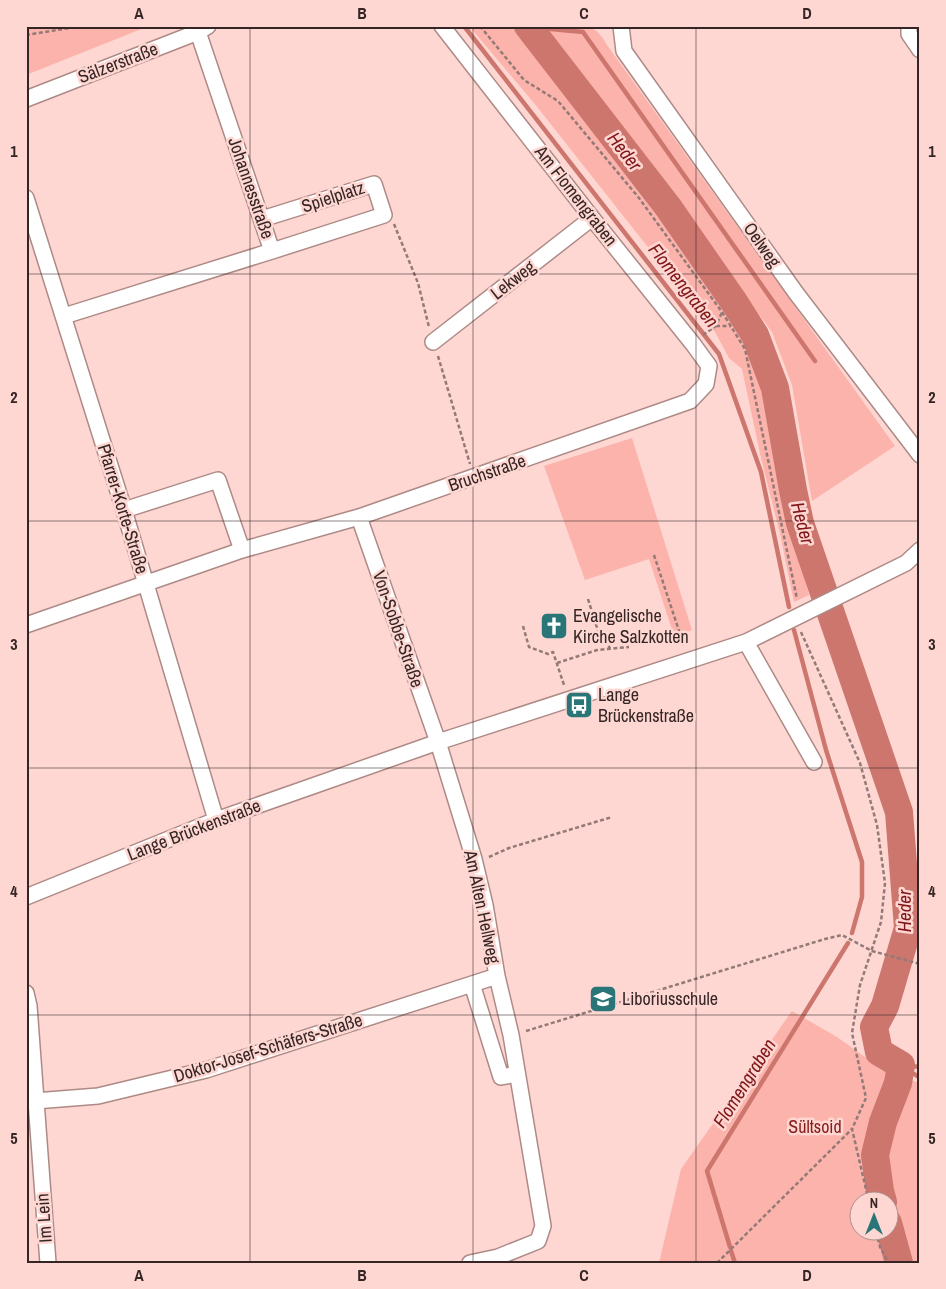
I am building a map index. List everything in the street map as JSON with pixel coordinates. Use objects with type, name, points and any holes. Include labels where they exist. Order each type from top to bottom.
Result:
[{"type":"street","name":"Am Flomengraben","points":[[442,26],[709,366]]},
{"type":"street","name":"Oelweg","points":[[621,26],[624,51],[796,293],[920,455]]},
{"type":"street","points":[[909,26],[909,34],[920,50]]},
{"type":"street","name":"Sälzerstraße","points":[[26,99],[203,29]]},
{"type":"street","name":"Johannesstraße","points":[[64,316],[272,251],[203,29]]},
{"type":"street","name":"Spielplatz","points":[[262,219],[374,184],[384,215],[272,251]]},
{"type":"street","name":"Pfarrer-Korte-Straße","points":[[26,198],[124,510],[216,820]]},
{"type":"street","name":"Lekweg","points":[[433,342],[592,218]]},
{"type":"street","name":"Bruchstraße","points":[[26,625],[146,585],[242,550],[359,517],[690,401],[706,384],[709,366]]},
{"type":"street","points":[[124,510],[218,480],[242,550]]},
{"type":"street","name":"Von-Sobbe-Straße","points":[[359,517],[438,742]]},
{"type":"street","name":"Lange Brückenstraße","points":[[26,897],[216,820],[438,742],[746,642],[906,563],[920,550]]},
{"type":"street","points":[[746,642],[814,762]]},
{"type":"street","name":"Am Alten Hellweg","points":[[438,742],[476,866],[485,905],[497,976],[511,1035],[543,1226],[538,1240],[498,1260]]},
{"type":"street","name":"Doktor-Josef-Schäfers-Straße","points":[[35,1101],[98,1096],[206,1070],[497,976]]},
{"type":"street","name":"Am Alten Hellweg","points":[[472,984],[502,1077],[517,1074]]},
{"type":"street","name":"Im Lein","points":[[26,993],[29,1006],[48,1263]]},
{"type":"street","points":[[470,1263],[498,1260]]},
{"type":"path","points":[[26,35],[82,26]]},
{"type":"path","points":[[480,26],[524,80],[558,101],[643,202],[722,312],[745,349],[806,612],[801,633],[860,763],[877,825],[885,883],[881,922],[860,985],[852,1032],[866,1098],[852,1129],[717,1263]]},
{"type":"path","points":[[384,215],[393,220],[418,283],[433,342],[474,478]]},
{"type":"path","points":[[707,332],[716,326],[722,312]]},
{"type":"path","points":[[716,326],[731,326]]},
{"type":"path","points":[[654,554],[681,633]]},
{"type":"path","points":[[588,599],[599,634],[610,648]]},
{"type":"path","points":[[523,626],[530,647],[548,654],[553,652],[569,699]]},
{"type":"path","points":[[556,663],[597,650],[629,646]]},
{"type":"path","points":[[476,866],[508,848],[612,817]]},
{"type":"path","points":[[511,1035],[842,935],[872,951],[918,963]]},
{"type":"path","points":[[852,1129],[867,1192]]},
{"type":"path","points":[[879,1242],[889,1263]]},
{"type":"green space","points":[[26,26],[149,26],[26,75]]},
{"type":"green space","points":[[469,26],[516,26],[740,327],[753,349],[761,370],[790,526],[809,595],[794,602],[742,369],[729,358],[715,332],[534,103]]},
{"type":"green space","points":[[542,26],[583,26],[600,34],[895,446],[812,501],[792,385],[772,332]]},
{"type":"green space","points":[[632,438],[692,630],[674,636],[649,559],[585,580],[544,466]]},
{"type":"green space","name":"Sültsoid","points":[[792,1011],[837,1037],[886,1072],[920,1083],[920,1263],[659,1263],[681,1169]]},
{"type":"waterway","name":"Flomengraben","points":[[464,26],[719,354],[761,472],[789,607]]},
{"type":"waterway","name":"Heder","points":[[528,26],[668,207],[734,302],[755,335],[775,388],[800,523],[899,812],[908,928],[885,1006],[874,1027],[879,1052],[901,1065],[898,1083],[883,1122],[875,1155],[880,1192]]},
{"type":"waterway","points":[[529,27],[583,32],[815,361]]},
{"type":"waterway","name":"Flomengraben","points":[[794,630],[826,750],[862,862],[862,897],[852,933]]},
{"type":"waterway","name":"Flomengraben","points":[[730,1247],[707,1171],[848,943]]},
{"type":"waterway","name":"Heder","points":[[901,1065],[920,1078]]},
{"type":"waterway","points":[[902,1065],[920,1067]]},
{"type":"waterway","name":"Heder","points":[[893,1242],[899,1263]]},
{"type":"waterway","name":"Flomengraben","points":[[731,1251],[735,1263]]},
{"type":"place","name":"Evangelische Kirche Salzkotten","points":[[554,626]]},
{"type":"place","name":"Lange Brückenstraße","points":[[579,705]]},
{"type":"place","name":"Liboriusschule","points":[[603,999]]}]
